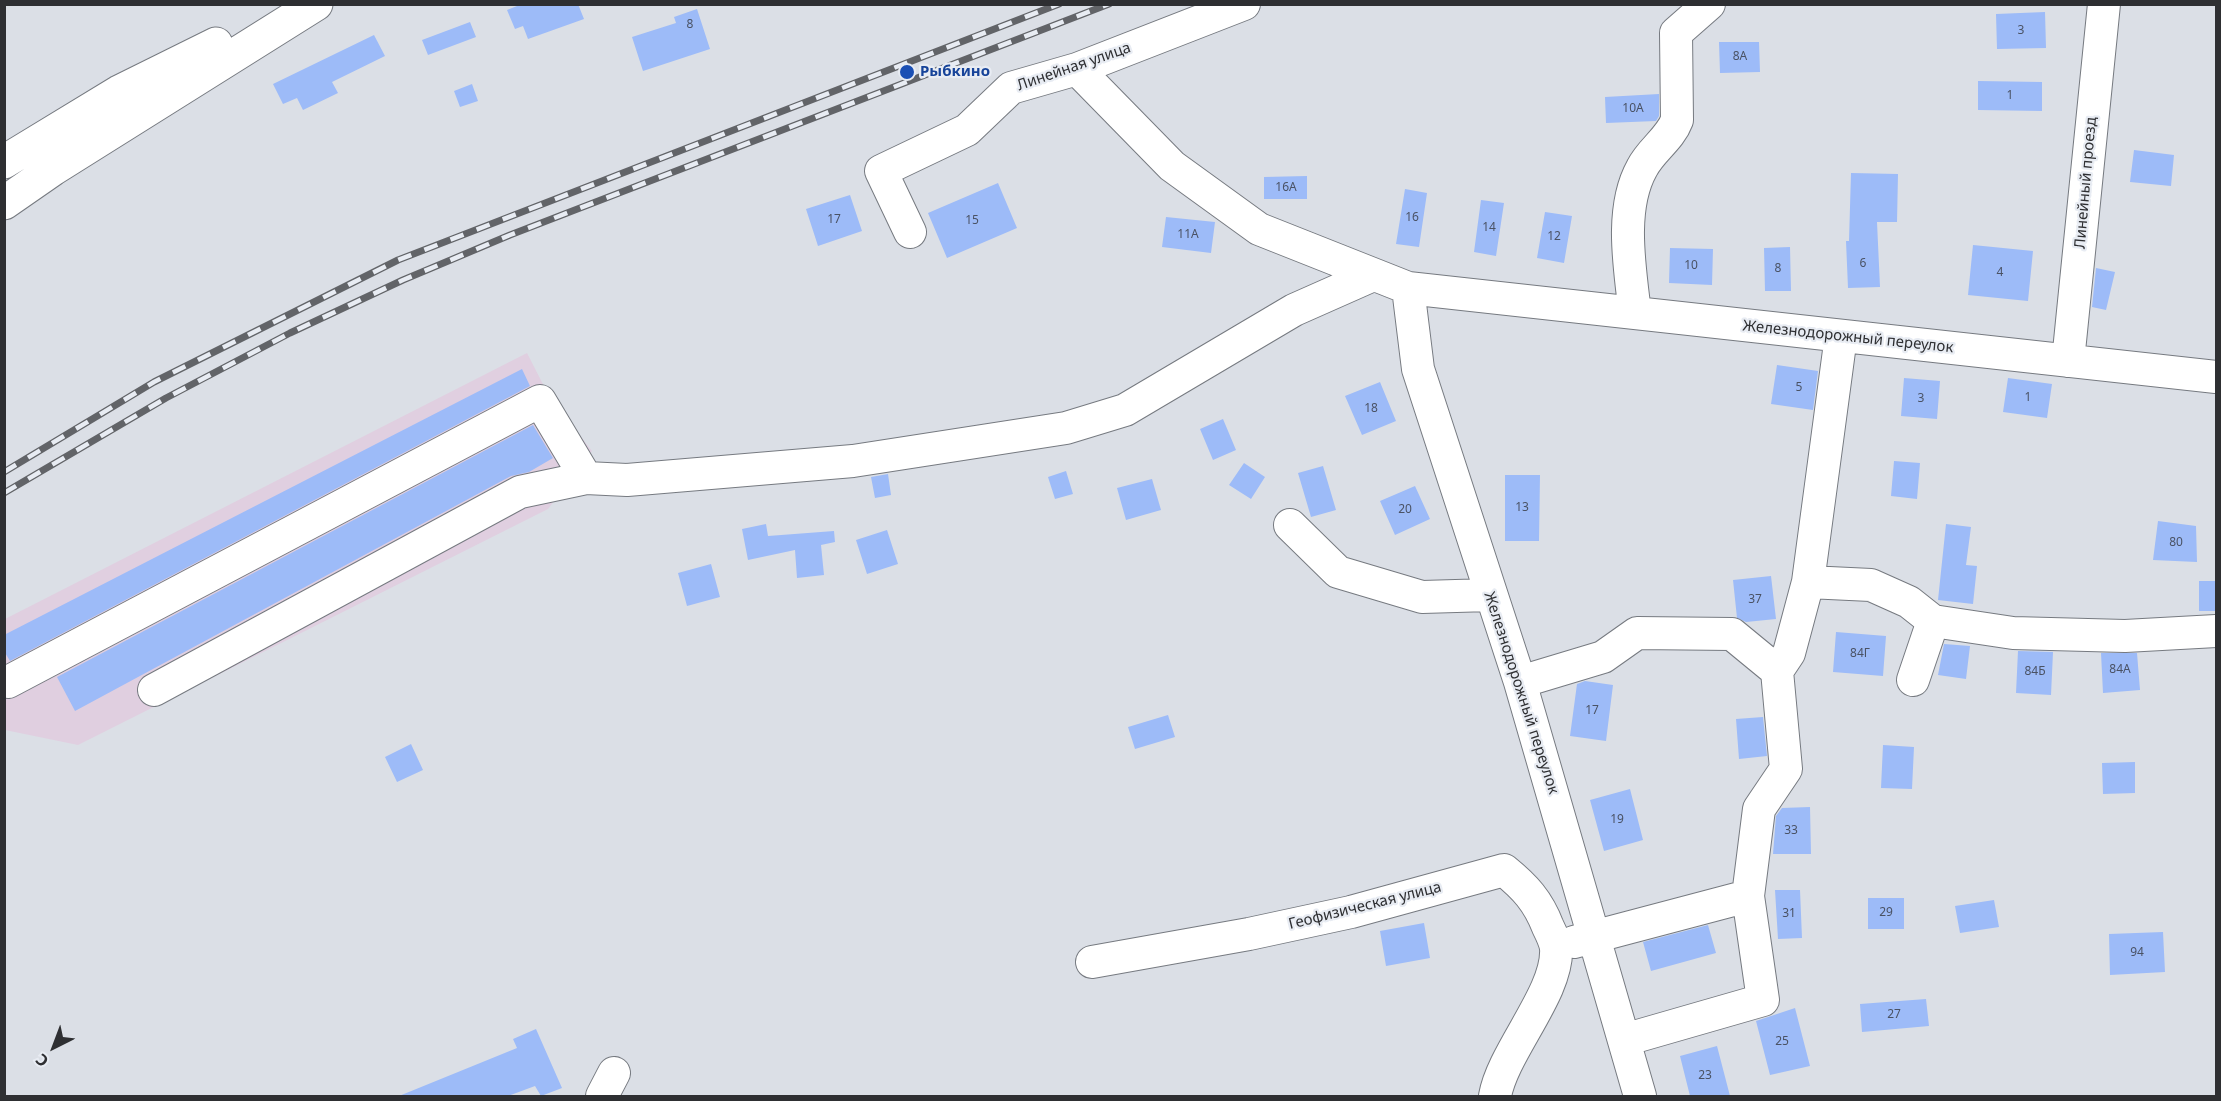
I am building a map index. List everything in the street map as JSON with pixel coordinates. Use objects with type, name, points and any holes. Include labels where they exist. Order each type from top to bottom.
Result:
[{"type":"main road","points":[[4,162],[119,92],[302,4]]},
{"type":"main road","points":[[4,203],[52,169],[316,4]]},
{"type":"street","name":"Линейная улица","points":[[910,232],[881,171],[967,130],[1011,88],[1077,69],[1244,4]]},
{"type":"street","points":[[1635,314],[1627,243],[1635,182],[1643,165],[1673,131],[1677,120],[1676,33],[1709,4]]},
{"type":"street","name":"Линейный проезд","points":[[2068,361],[2104,4]]},
{"type":"street","name":"Железнодорожный переулок","points":[[1077,69],[1172,166],[1259,229],[1408,288],[2217,377]]},
{"type":"street","points":[[154,690],[520,492],[586,478],[627,480],[853,461],[1066,428],[1125,410],[1294,310],[1373,275]]},
{"type":"street","name":"Железнодорожный переулок","points":[[1408,288],[1418,369],[1520,682],[1640,1096]]},
{"type":"street","points":[[1624,1040],[1763,1000],[1748,896],[1759,809],[1786,769],[1777,671],[1789,653],[1808,582],[1841,336]]},
{"type":"street","points":[[8,682],[540,401],[586,478]]},
{"type":"street","points":[[1290,525],[1338,572],[1422,597],[1490,595]]},
{"type":"street","points":[[1808,582],[1871,585],[1909,602],[1933,621],[2013,633],[2125,636],[2217,631]]},
{"type":"street","points":[[1913,680],[1933,621]]},
{"type":"street","points":[[1520,682],[1603,657],[1637,633],[1732,634],[1777,671]]},
{"type":"street","name":"Геофизическая улица","points":[[1092,962],[1250,934],[1351,912],[1504,870],[1527,888],[1536,901],[1556,947]]},
{"type":"street","points":[[1495,1096],[1498,1079],[1540,1000],[1555,966],[1556,947],[1748,896]]},
{"type":"shaded area","points":[[527,353],[549,396],[592,451],[548,509],[78,745],[5,730],[5,619]]},
{"type":"building","points":[[522,4],[578,4],[584,19],[528,39],[523,26],[515,29],[507,10]]},
{"type":"building","points":[[697,9],[710,49],[643,71],[632,37],[676,23],[674,17]]},
{"type":"building","points":[[2045,12],[2046,48],[1997,49],[1996,14]]},
{"type":"building","points":[[470,22],[476,37],[428,55],[422,40]]},
{"type":"building","points":[[374,35],[385,56],[332,82],[338,93],[303,110],[297,98],[283,104],[273,84]]},
{"type":"building","points":[[1719,42],[1759,42],[1760,72],[1720,73]]},
{"type":"building","points":[[1978,81],[2042,82],[2042,111],[1978,110]]},
{"type":"building","points":[[472,84],[478,101],[460,107],[454,91]]},
{"type":"building","points":[[1659,94],[1659,116],[1656,121],[1606,123],[1605,97]]},
{"type":"building","points":[[2134,150],[2174,155],[2171,186],[2130,182]]},
{"type":"building","points":[[1851,173],[1898,174],[1897,222],[1877,222],[1880,287],[1848,288],[1846,241],[1849,241]]},
{"type":"building","points":[[1307,176],[1307,199],[1264,199],[1264,177]]},
{"type":"building","points":[[998,183],[1017,228],[947,258],[928,213]]},
{"type":"building","points":[[1405,189],[1427,193],[1419,247],[1396,244]]},
{"type":"building","points":[[850,195],[862,231],[818,246],[806,209]]},
{"type":"building","points":[[1481,200],[1504,203],[1496,256],[1474,252]]},
{"type":"building","points":[[1545,212],[1572,216],[1564,263],[1537,258]]},
{"type":"building","points":[[1166,217],[1215,222],[1211,253],[1162,247]]},
{"type":"building","points":[[1973,245],[2033,251],[2028,301],[1968,295]]},
{"type":"building","points":[[1790,247],[1791,291],[1765,291],[1764,248]]},
{"type":"building","points":[[1670,248],[1713,249],[1712,285],[1669,283]]},
{"type":"building","points":[[2096,268],[2115,272],[2106,310],[2092,307]]},
{"type":"building","points":[[1777,365],[1818,371],[1813,410],[1771,404]]},
{"type":"building","points":[[522,369],[530,386],[10,661],[4,651],[4,635]]},
{"type":"building","points":[[1904,378],[1940,381],[1937,419],[1901,416]]},
{"type":"building","points":[[2008,378],[2052,384],[2047,418],[2003,412]]},
{"type":"building","points":[[1380,382],[1396,421],[1362,435],[1345,396]]},
{"type":"building","points":[[1223,419],[1236,450],[1213,460],[1200,429]]},
{"type":"building","points":[[533,425],[553,458],[529,472],[511,476],[75,711],[57,677]]},
{"type":"building","points":[[1894,461],[1920,463],[1917,499],[1891,496]]},
{"type":"building","points":[[1244,463],[1265,477],[1251,499],[1229,485]]},
{"type":"building","points":[[1323,466],[1336,510],[1311,517],[1298,473]]},
{"type":"building","points":[[1066,471],[1073,494],[1055,499],[1048,477]]},
{"type":"building","points":[[888,474],[891,495],[875,498],[871,477]]},
{"type":"building","points":[[1505,475],[1540,475],[1539,541],[1505,541]]},
{"type":"building","points":[[1152,479],[1161,510],[1126,520],[1117,488]]},
{"type":"building","points":[[1415,486],[1430,519],[1395,535],[1380,501]]},
{"type":"building","points":[[2158,521],[2196,526],[2197,562],[2153,560]]},
{"type":"building","points":[[766,524],[768,536],[834,531],[835,542],[821,545],[824,575],[797,578],[795,550],[748,560],[742,529]]},
{"type":"building","points":[[1946,524],[1971,527],[1966,565],[1977,566],[1973,604],[1938,600]]},
{"type":"building","points":[[887,530],[898,564],[867,574],[856,540]]},
{"type":"building","points":[[711,564],[720,597],[687,606],[678,573]]},
{"type":"building","points":[[1771,576],[1776,619],[1746,622],[1737,618],[1733,580]]},
{"type":"building","points":[[2199,581],[2217,581],[2217,611],[2199,611]]},
{"type":"building","points":[[1836,632],[1886,636],[1883,676],[1833,672]]},
{"type":"building","points":[[1944,644],[1970,646],[1966,679],[1938,675]]},
{"type":"building","points":[[2018,651],[2053,652],[2051,695],[2016,693]]},
{"type":"building","points":[[2101,653],[2137,653],[2140,690],[2103,693]]},
{"type":"building","points":[[1585,681],[1613,685],[1606,741],[1570,736],[1577,684]]},
{"type":"building","points":[[1168,715],[1175,737],[1135,749],[1128,727]]},
{"type":"building","points":[[1763,717],[1767,756],[1739,759],[1736,719]]},
{"type":"building","points":[[411,744],[423,770],[397,782],[385,757]]},
{"type":"building","points":[[1883,745],[1914,747],[1912,789],[1881,788]]},
{"type":"building","points":[[2135,762],[2135,793],[2103,794],[2102,763]]},
{"type":"building","points":[[1630,789],[1643,840],[1604,851],[1590,800]]},
{"type":"building","points":[[1810,807],[1811,854],[1773,854],[1776,816],[1782,808]]},
{"type":"building","points":[[1775,890],[1800,890],[1802,938],[1778,939]]},
{"type":"building","points":[[1868,898],[1904,898],[1904,929],[1868,929]]},
{"type":"building","points":[[1994,900],[1999,927],[1960,933],[1955,906]]},
{"type":"building","points":[[1424,923],[1430,958],[1386,966],[1380,931]]},
{"type":"building","points":[[1708,925],[1716,953],[1651,971],[1643,942]]},
{"type":"building","points":[[2163,932],[2165,972],[2110,975],[2109,934]]},
{"type":"building","points":[[1926,999],[1929,1026],[1862,1032],[1860,1004]]},
{"type":"building","points":[[1795,1008],[1810,1066],[1770,1075],[1756,1021]]},
{"type":"building","points":[[536,1029],[562,1088],[541,1096],[535,1086],[508,1096],[399,1096],[517,1048],[513,1039]]},
{"type":"building","points":[[1717,1046],[1730,1096],[1690,1096],[1680,1056]]},
{"type":"railway","points":[[4,472],[154,382],[398,260],[1059,4]]},
{"type":"railway","points":[[4,493],[166,398],[290,333],[403,280],[510,235],[1109,4]]},
{"type":"place","name":"Рыбкино","points":[[907,72]]}]
